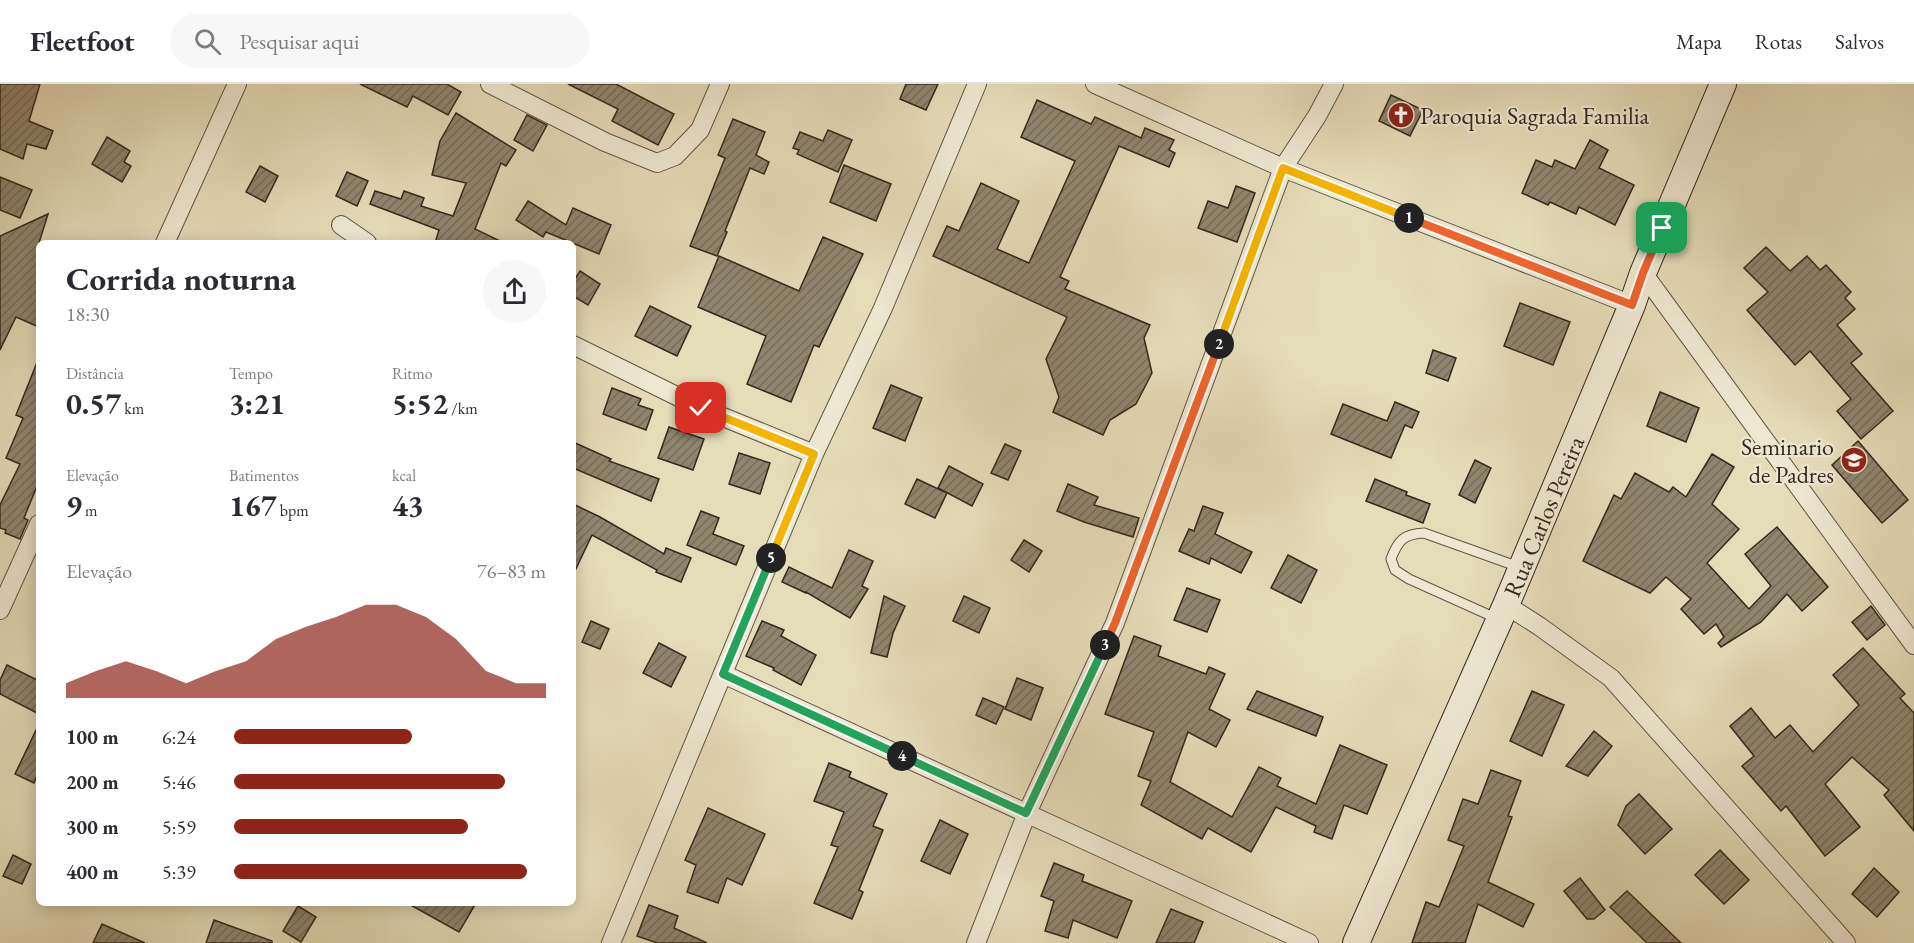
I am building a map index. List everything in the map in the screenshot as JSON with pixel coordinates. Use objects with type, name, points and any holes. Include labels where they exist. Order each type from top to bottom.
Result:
[{"type":"main road","name":"Rua Carlos Pereira","points":[[1356,943],[1522,568],[1632,305],[1643,273],[1724,84]]},
{"type":"street","points":[[166,240],[237,84]]},
{"type":"street","points":[[490,84],[605,142],[657,163],[675,156],[700,130],[720,84]]},
{"type":"street","points":[[611,943],[814,454],[882,308],[977,84]]},
{"type":"street","points":[[1095,84],[1283,168],[1632,305]]},
{"type":"street","points":[[976,943],[1026,813],[1115,623],[1283,168],[1317,116],[1334,84]]},
{"type":"street","points":[[341,225],[363,240]]},
{"type":"street","points":[[1643,273],[1914,645]]},
{"type":"street","points":[[576,346],[701,408],[814,454]]},
{"type":"street","points":[[0,610],[36,531]]},
{"type":"street","points":[[1502,613],[1539,626],[1611,678],[1846,943]]},
{"type":"street","points":[[723,674],[1310,943]]},
{"type":"lane","points":[[1502,613],[1409,579],[1395,570],[1391,559],[1397,543],[1411,534],[1424,533],[1522,568]]},
{"type":"building","points":[[0,84],[40,84],[29,121],[53,131],[46,149],[27,144],[23,159],[0,149]]},
{"type":"building","points":[[360,84],[447,84],[461,92],[448,115],[413,96],[407,107]]},
{"type":"building","points":[[568,84],[616,84],[674,114],[658,145],[612,121],[618,109]]},
{"type":"building","points":[[906,84],[938,84],[926,110],[900,99]]},
{"type":"building","name":"Paroquia Sagrada Familia","points":[[1391,95],[1423,110],[1410,136],[1379,121]]},
{"type":"building","points":[[1037,100],[1091,124],[1095,117],[1141,138],[1145,128],[1174,140],[1169,150],[1175,153],[1169,167],[1119,146],[1060,277],[1069,281],[1065,289],[1150,325],[1144,338],[1152,373],[1136,404],[1110,420],[1103,435],[1053,412],[1059,397],[1046,359],[1067,317],[933,256],[947,226],[959,231],[981,183],[1019,201],[997,249],[1029,263],[1075,161],[1021,137]]},
{"type":"building","points":[[456,113],[516,150],[506,166],[501,163],[475,229],[498,240],[436,240],[439,230],[370,204],[375,191],[401,199],[404,191],[424,198],[421,206],[453,216],[466,183],[432,175],[440,141]]},
{"type":"building","points":[[527,115],[547,125],[533,151],[514,140]]},
{"type":"building","points":[[733,119],[765,132],[756,155],[769,162],[764,174],[750,168],[717,256],[690,246],[725,158],[718,155]]},
{"type":"building","points":[[828,130],[852,140],[838,172],[797,154],[799,150],[793,148],[800,132],[823,141]]},
{"type":"building","points":[[107,137],[130,151],[124,162],[131,166],[122,182],[92,164]]},
{"type":"building","points":[[1590,140],[1608,150],[1599,168],[1634,185],[1615,225],[1579,207],[1576,214],[1522,193],[1536,160],[1552,167],[1555,160],[1575,169]]},
{"type":"building","points":[[844,165],[891,184],[876,221],[830,202]]},
{"type":"building","points":[[260,166],[278,176],[265,202],[246,192]]},
{"type":"building","points":[[347,172],[368,181],[357,206],[336,196]]},
{"type":"building","points":[[0,177],[32,190],[20,218],[0,210]]},
{"type":"building","points":[[1236,186],[1255,193],[1237,242],[1198,228],[1208,201],[1228,208]]},
{"type":"building","points":[[528,201],[566,225],[573,208],[611,225],[599,254],[576,244],[576,240],[565,240],[546,232],[543,237],[516,220]]},
{"type":"building","points":[[48,214],[40,240],[36,240],[36,326],[16,317],[0,350],[0,236]]},
{"type":"building","points":[[823,237],[863,254],[819,347],[814,345],[791,402],[747,384],[766,336],[698,307],[719,256],[799,291]]},
{"type":"building","points":[[1766,247],[1790,271],[1807,256],[1820,270],[1826,265],[1851,292],[1845,298],[1855,309],[1837,325],[1862,354],[1851,363],[1893,411],[1861,439],[1837,411],[1851,399],[1810,351],[1795,365],[1747,310],[1768,292],[1744,268]]},
{"type":"building","points":[[580,271],[600,284],[588,305],[576,298],[576,277]]},
{"type":"building","points":[[1520,303],[1570,322],[1553,365],[1504,346]]},
{"type":"building","points":[[650,306],[691,326],[677,356],[635,336]]},
{"type":"building","points":[[1433,350],[1456,358],[1448,381],[1426,373]]},
{"type":"building","points":[[36,365],[36,488],[24,518],[28,520],[20,539],[5,533],[6,530],[0,528],[0,505],[20,464],[6,458],[23,418],[16,415]]},
{"type":"building","points":[[891,385],[922,398],[905,441],[873,428]]},
{"type":"building","points":[[612,388],[641,399],[638,405],[653,410],[646,430],[603,414]]},
{"type":"building","points":[[1660,392],[1699,408],[1686,442],[1647,426]]},
{"type":"building","points":[[1395,402],[1419,412],[1412,428],[1405,425],[1391,458],[1331,434],[1343,404],[1387,421]]},
{"type":"building","points":[[669,427],[704,439],[693,470],[658,458]]},
{"type":"building","points":[[1858,441],[1908,500],[1882,523],[1832,465]]},
{"type":"building","points":[[576,443],[611,459],[609,461],[659,479],[651,501],[576,469]]},
{"type":"building","points":[[1005,444],[1021,451],[1008,480],[991,473]]},
{"type":"building","points":[[739,453],[770,463],[760,494],[729,484]]},
{"type":"building","points":[[1712,454],[1734,467],[1712,504],[1739,529],[1707,563],[1749,609],[1771,586],[1745,554],[1777,527],[1828,587],[1802,611],[1787,594],[1761,622],[1721,647],[1718,643],[1724,637],[1716,624],[1704,634],[1681,609],[1691,599],[1666,577],[1650,593],[1583,561],[1614,495],[1621,499],[1635,473],[1669,492],[1673,487],[1686,497]]},
{"type":"building","points":[[1475,460],[1491,468],[1475,503],[1459,495]]},
{"type":"building","points":[[949,466],[983,484],[972,506],[938,488]]},
{"type":"building","points":[[917,479],[947,493],[935,518],[905,504]]},
{"type":"building","points":[[1375,479],[1430,504],[1423,523],[1366,501]]},
{"type":"building","points":[[1068,484],[1098,497],[1094,505],[1139,518],[1133,537],[1057,511]]},
{"type":"building","points":[[576,505],[664,554],[666,548],[691,558],[681,582],[656,572],[657,570],[592,535],[576,569]]},
{"type":"building","points":[[1203,506],[1223,513],[1215,534],[1252,552],[1241,573],[1211,558],[1209,564],[1179,551],[1189,529],[1194,531]]},
{"type":"building","points":[[701,511],[719,518],[713,534],[744,546],[736,565],[687,545]]},
{"type":"building","points":[[1024,540],[1042,551],[1029,572],[1011,560]]},
{"type":"building","points":[[849,550],[873,561],[862,586],[868,589],[850,618],[806,592],[782,582],[789,567],[832,588]]},
{"type":"building","points":[[1288,555],[1317,570],[1301,603],[1271,588]]},
{"type":"building","points":[[1187,588],[1220,600],[1207,632],[1174,620]]},
{"type":"building","points":[[884,596],[905,606],[893,633],[887,657],[871,653]]},
{"type":"building","points":[[964,596],[990,608],[979,633],[953,621]]},
{"type":"building","points":[[1871,606],[1885,625],[1867,640],[1852,622]]},
{"type":"building","points":[[591,621],[609,629],[600,649],[582,642]]},
{"type":"building","points":[[762,621],[784,630],[781,636],[816,655],[801,685],[773,670],[774,668],[746,656]]},
{"type":"building","points":[[1134,636],[1161,646],[1158,656],[1206,674],[1209,667],[1225,674],[1209,709],[1230,720],[1216,747],[1188,732],[1170,782],[1232,817],[1259,767],[1281,778],[1277,786],[1316,804],[1340,745],[1387,765],[1367,814],[1344,805],[1332,839],[1314,832],[1316,826],[1276,807],[1251,852],[1208,828],[1202,839],[1141,805],[1151,781],[1138,776],[1154,732],[1105,714]]},
{"type":"building","points":[[659,643],[686,657],[671,687],[643,673]]},
{"type":"building","points":[[1863,648],[1905,694],[1900,698],[1914,713],[1914,831],[1884,795],[1889,790],[1852,757],[1825,784],[1860,827],[1825,856],[1786,806],[1781,811],[1742,766],[1754,756],[1730,726],[1751,708],[1775,738],[1790,725],[1813,752],[1859,705],[1833,675]]},
{"type":"building","points":[[7,665],[36,680],[36,712],[0,694],[0,680]]},
{"type":"building","points":[[1017,678],[1043,688],[1031,720],[1005,709]]},
{"type":"building","points":[[1257,691],[1323,717],[1316,736],[1247,709]]},
{"type":"building","points":[[1532,691],[1564,705],[1542,756],[1510,741]]},
{"type":"building","points":[[983,698],[1004,707],[996,724],[976,715]]},
{"type":"building","points":[[36,730],[36,778],[34,783],[15,774]]},
{"type":"building","points":[[1594,731],[1612,746],[1588,776],[1566,766]]},
{"type":"building","points":[[829,763],[851,772],[849,777],[887,794],[873,826],[883,830],[859,890],[863,892],[852,919],[814,903],[838,847],[831,845],[844,812],[814,801]]},
{"type":"building","points":[[1491,770],[1521,781],[1508,816],[1512,817],[1488,882],[1534,904],[1523,927],[1478,904],[1465,943],[1412,943],[1426,902],[1439,907],[1464,846],[1448,840],[1463,799],[1478,804]]},
{"type":"building","points":[[1639,794],[1672,829],[1645,854],[1618,825],[1626,806]]},
{"type":"building","points":[[708,808],[765,834],[742,885],[727,878],[718,903],[687,892],[696,865],[685,860]]},
{"type":"building","points":[[940,820],[968,834],[950,874],[921,861]]},
{"type":"building","points":[[1720,850],[1749,880],[1724,904],[1695,875]]},
{"type":"building","points":[[13,855],[31,864],[22,884],[3,876]]},
{"type":"building","points":[[1054,863],[1084,875],[1082,881],[1132,901],[1117,938],[1073,920],[1068,938],[1045,931],[1054,901],[1041,896]]},
{"type":"building","points":[[1874,868],[1899,892],[1877,917],[1852,894]]},
{"type":"building","points":[[1580,878],[1605,910],[1594,919],[1587,919],[1564,891]]},
{"type":"building","points":[[1627,891],[1681,943],[1647,943],[1610,907]]},
{"type":"building","points":[[649,905],[678,916],[674,928],[707,943],[657,943],[637,936]]},
{"type":"building","points":[[298,906],[316,917],[301,942],[283,931]]},
{"type":"building","points":[[412,906],[474,906],[459,932]]},
{"type":"building","points":[[1171,909],[1203,922],[1194,943],[1156,943]]},
{"type":"building","points":[[214,920],[272,941],[272,943],[206,943]]},
{"type":"building","points":[[102,924],[145,943],[93,943]]},
{"type":"place","name":"Paroquia Sagrada Familia","points":[[1401,115]]},
{"type":"place","name":"Seminario de Padres","points":[[1854,460]]},
{"type":"route","points":[[701,408],[814,454],[723,674],[1026,813],[1115,623],[1283,168],[1632,305],[1662,228]]}]
